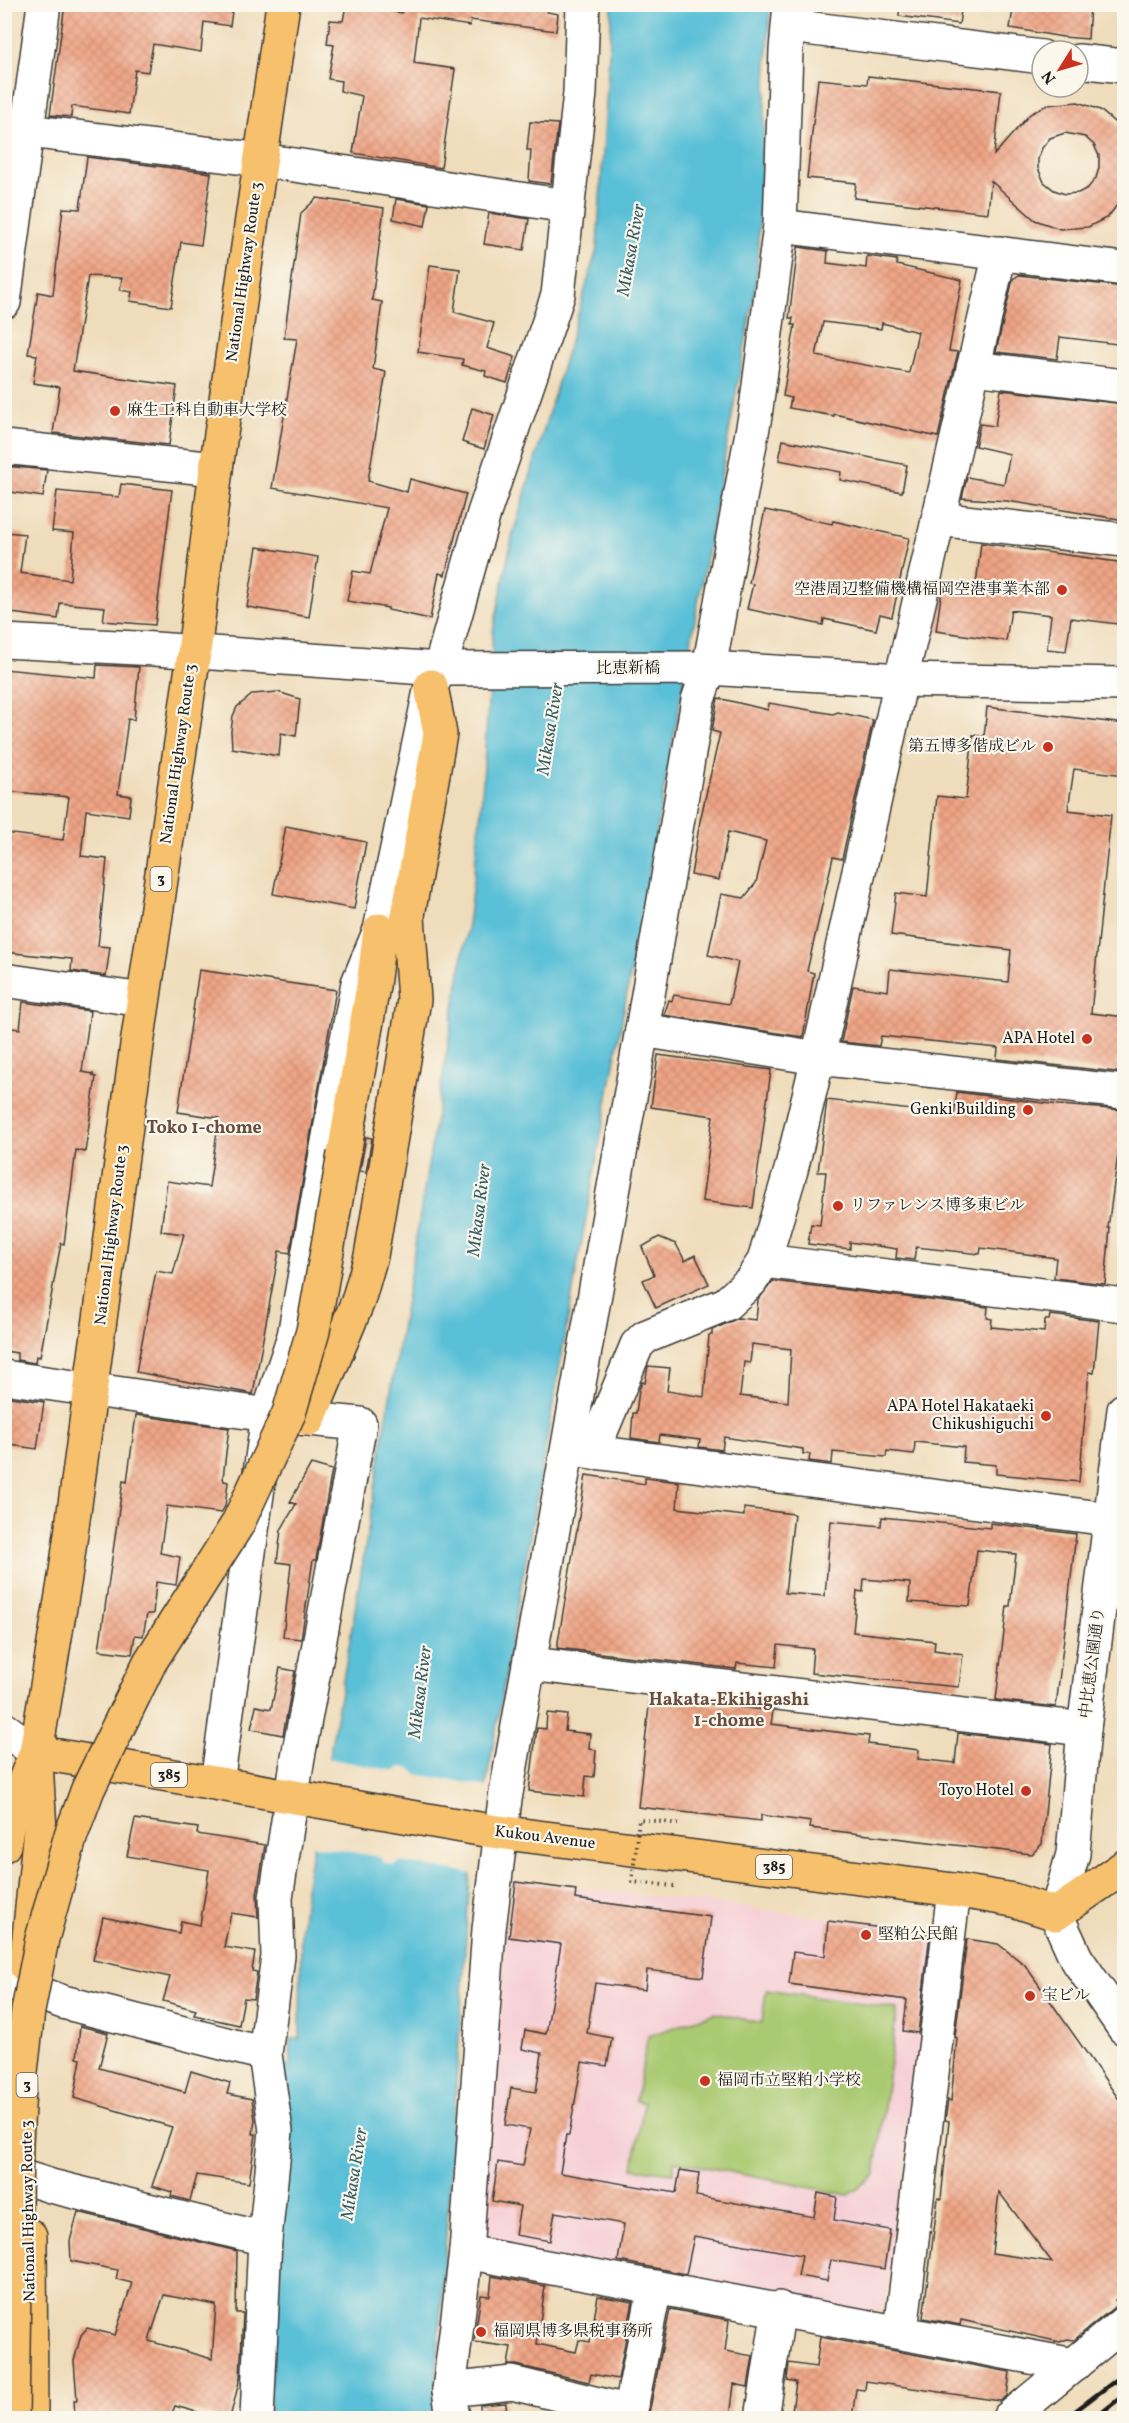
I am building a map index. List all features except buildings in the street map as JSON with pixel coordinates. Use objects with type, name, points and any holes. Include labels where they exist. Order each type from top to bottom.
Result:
[{"type":"highway","name":"National Highway Route 3","points":[[4,1845],[20,1755],[66,1571],[143,1000],[194,653],[216,469],[283,4]]},
{"type":"highway","points":[[10,2418],[18,2100],[28,2011],[42,1939],[71,1835],[88,1789],[150,1662],[237,1525],[289,1413],[313,1331],[374,986],[394,923],[440,734],[435,677]]},
{"type":"highway","points":[[22,2418],[20,2265],[25,2124],[36,2047],[58,1940],[111,1792],[170,1672],[254,1536],[283,1479],[309,1419],[335,1334],[394,923]]},
{"type":"highway","name":"National Highway Route 3","points":[[20,1755],[40,1830],[14,1985],[17,2175],[31,2418]]},
{"type":"highway","name":"Kukou Avenue","points":[[20,1755],[217,1783],[297,1799],[496,1831],[954,1890],[1013,1900],[1056,1914]]},
{"type":"highway","points":[[1056,1914],[1125,1867]]},
{"type":"highway","points":[[4,2370],[10,2418]]},
{"type":"street","points":[[5,296],[15,130],[45,4]]},
{"type":"street","points":[[217,1783],[268,1415],[294,1336],[358,983],[394,923],[435,677],[484,513],[558,295],[580,93],[583,4]]},
{"type":"street","points":[[655,2287],[630,2415],[512,2383],[451,2404],[466,2252],[496,1831],[530,1664],[581,1451],[642,1030],[698,700],[709,668],[756,416],[780,226],[789,15],[1030,55]]},
{"type":"street","points":[[1090,62],[1125,66]]},
{"type":"street","points":[[15,130],[261,160],[567,206]]},
{"type":"street","points":[[780,226],[1125,269]]},
{"type":"street","points":[[581,1451],[637,1345],[645,1336],[726,1304],[751,1281],[764,1261],[791,1170],[818,1059],[901,680],[973,368],[988,251],[977,234],[947,231]]},
{"type":"street","points":[[973,368],[1125,386]]},
{"type":"street","points":[[4,447],[216,469]]},
{"type":"street","points":[[938,519],[1125,540]]},
{"type":"street","name":"比恵新橋","points":[[4,641],[155,649],[435,677],[709,668],[901,680],[1125,684]]},
{"type":"street","points":[[4,980],[143,1000]]},
{"type":"street","points":[[642,1030],[818,1059],[1125,1092]]},
{"type":"street","points":[[764,1261],[1125,1305]]},
{"type":"street","points":[[4,1377],[268,1415],[360,1424],[297,1799],[276,1898],[278,1956],[265,2054],[276,2131],[266,2239],[257,2418]]},
{"type":"street","name":"中比恵公園通り","points":[[1056,1914],[1073,1854],[1084,1729],[1118,1520],[1125,1410]]},
{"type":"street","points":[[581,1451],[1118,1520]]},
{"type":"street","points":[[530,1664],[1084,1729]]},
{"type":"street","points":[[4,1729],[20,1755]]},
{"type":"street","points":[[901,2331],[954,1890]]},
{"type":"street","points":[[1056,1914],[1076,1958],[1125,2028]]},
{"type":"street","points":[[14,1985],[63,2002],[265,2054]]},
{"type":"street","points":[[17,2175],[266,2239]]},
{"type":"street","points":[[466,2252],[779,2308],[1074,2365]]},
{"type":"street","points":[[762,2418],[779,2308]]},
{"type":"street","points":[[1009,2418],[1125,2323]]},
{"type":"path","points":[[674,1886],[632,1882],[639,1819],[678,1824]]},
{"type":"shaded area","name":"福岡市立堅粕小学校","points":[[514,1880],[939,1931],[885,2305],[869,2317],[497,2246],[475,2227],[504,1939]]},
{"type":"green space","points":[[766,1990],[897,2009],[875,2175],[848,2195],[674,2161],[673,2173],[633,2168],[644,2103],[636,2101],[648,2036],[715,2013],[762,2023]]},
{"type":"water","name":"Mikasa River","points":[[612,5],[770,5],[756,284],[579,1256],[470,1877],[436,2384],[438,2418],[268,2418],[286,2132],[284,2066],[291,2064],[290,2039],[300,2039],[301,1929],[307,1879],[348,1652],[469,917],[481,810],[493,631],[512,538],[597,249]]},
{"type":"pier","points":[[326,1758],[395,1771],[401,1767],[411,1769],[416,1774],[489,1787],[474,1874],[400,1862],[393,1865],[384,1863],[380,1857],[310,1845]]},
{"type":"railway","points":[[1066,2418],[1124,2374]]},
{"type":"railway","points":[[1095,2418],[1124,2395]]},
{"type":"place","name":"麻生工科自動車大学校","points":[[115,411]]},
{"type":"place","name":"空港周辺整備機構福岡空港事業本部","points":[[1062,590]]},
{"type":"place","name":"第五博多偕成ビル","points":[[1048,747]]},
{"type":"place","name":"APA Hotel","points":[[1087,1039]]},
{"type":"place","name":"Genki Building","points":[[1028,1110]]},
{"type":"place","name":"リファレンス博多東ビル","points":[[838,1206]]},
{"type":"place","name":"APA Hotel Hakataeki Chikushiguchi","points":[[1046,1416]]},
{"type":"place","name":"Toyo Hotel","points":[[1026,1791]]},
{"type":"place","name":"堅粕公民館","points":[[866,1935]]},
{"type":"place","name":"宝ビル","points":[[1030,1996]]},
{"type":"place","name":"福岡市立堅粕小学校","points":[[705,2081]]},
{"type":"place","name":"福岡県博多県税事務所","points":[[481,2332]]},
{"type":"district","name":"Toko 1-chome","points":[[204,1128]]},
{"type":"district","name":"Hakata-Ekihigashi 1-chome","points":[[729,1710]]}]
